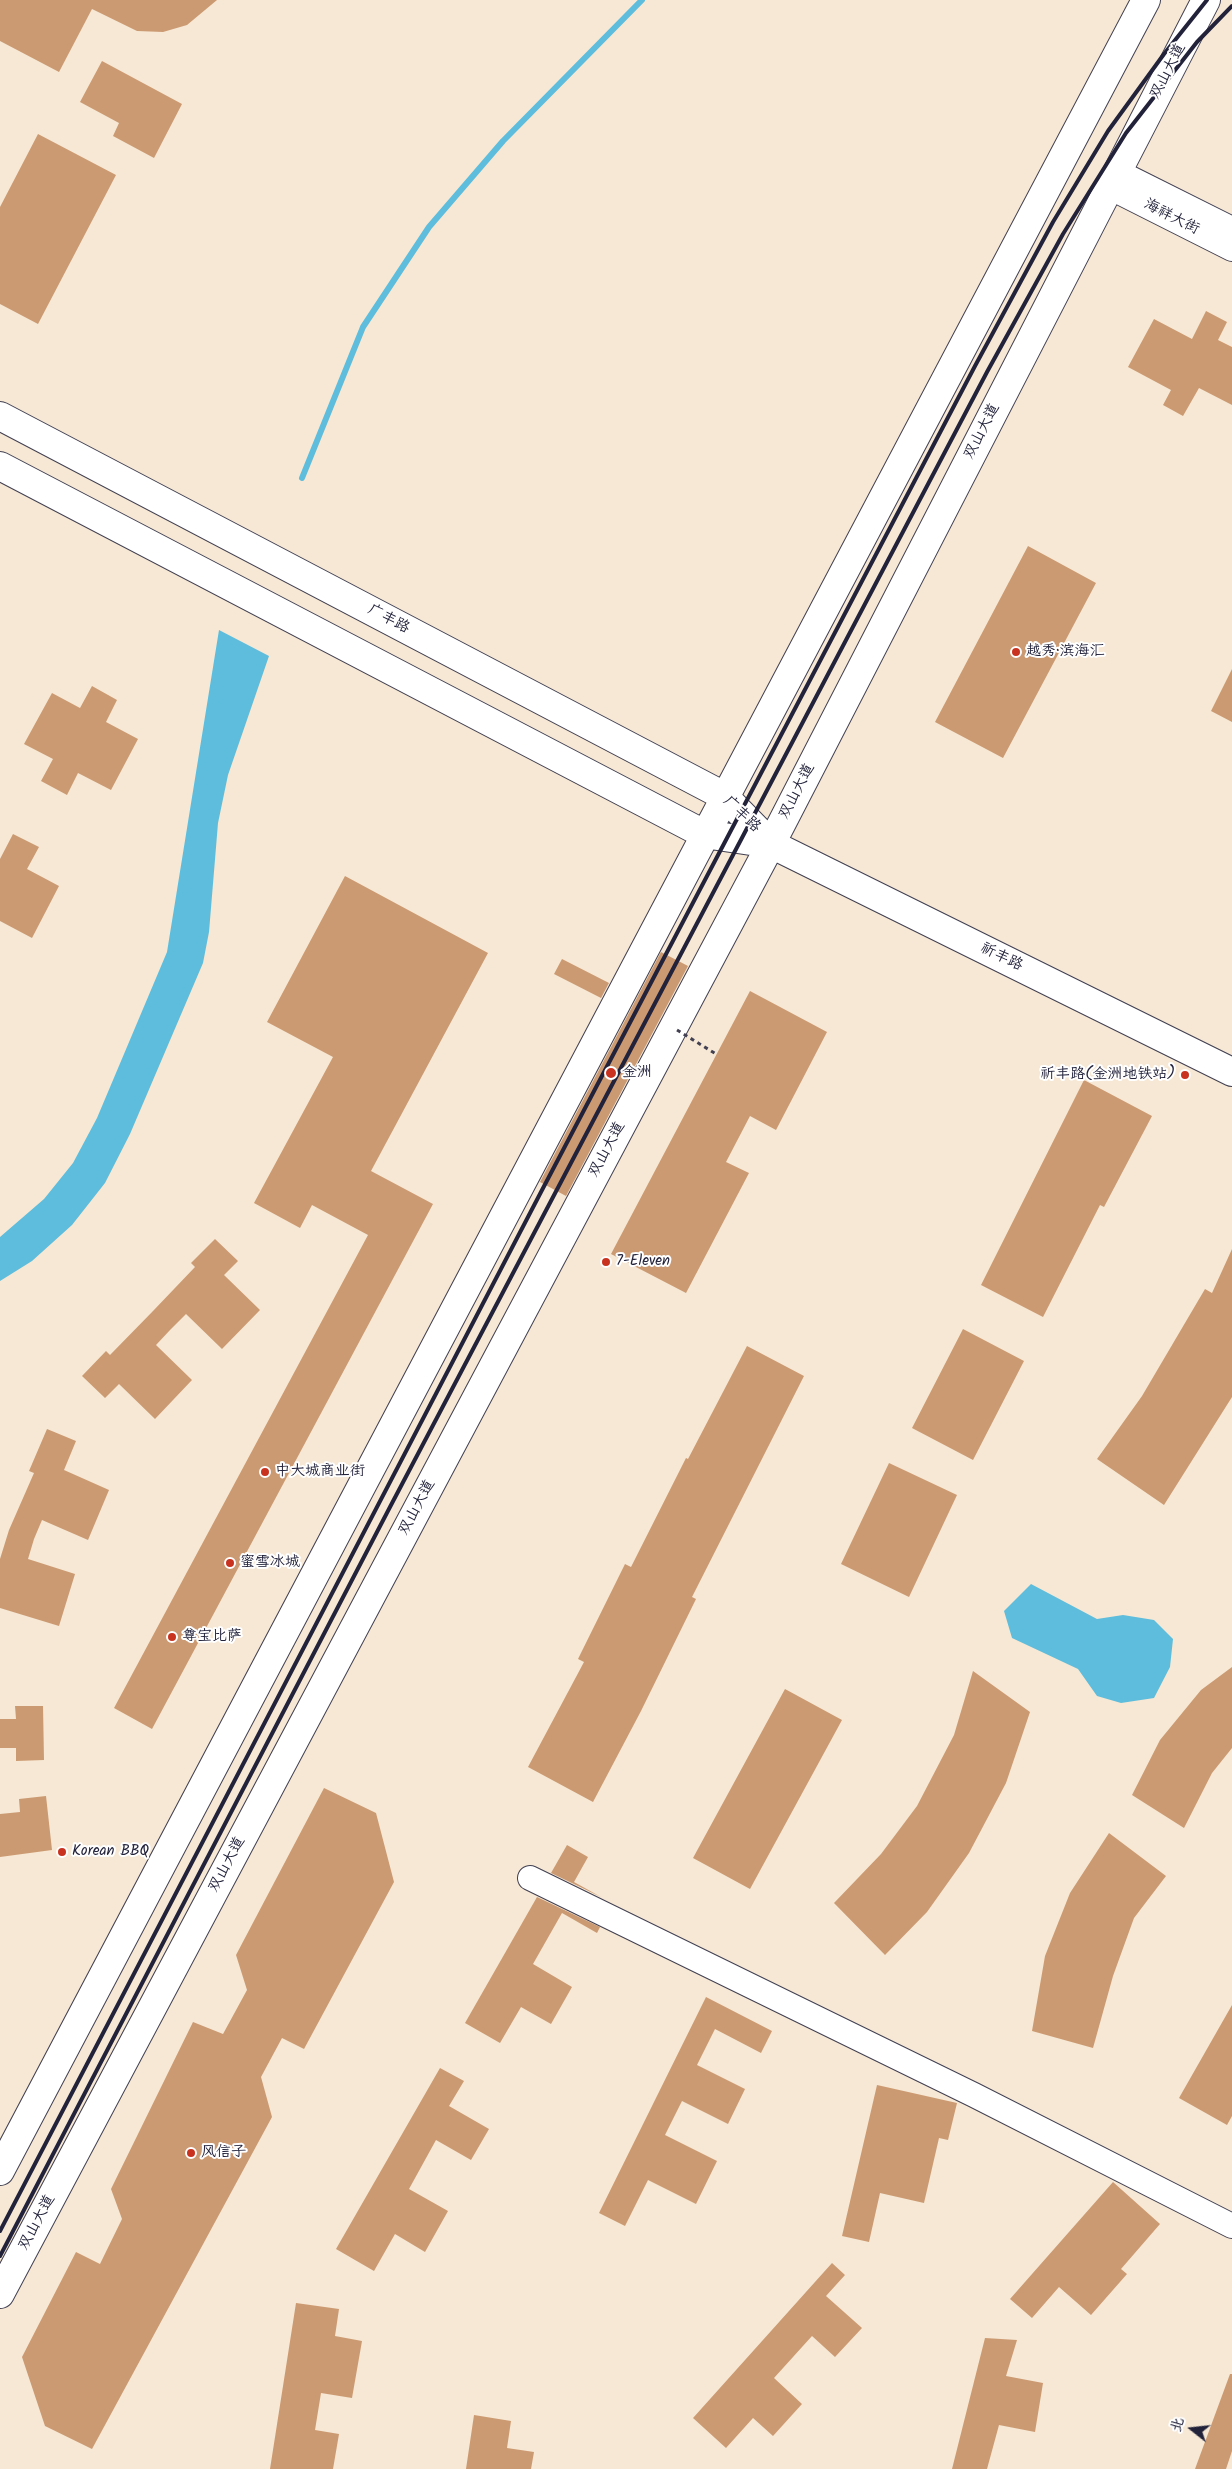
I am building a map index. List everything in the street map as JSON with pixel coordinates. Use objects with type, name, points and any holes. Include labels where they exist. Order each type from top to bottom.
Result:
[{"type":"street","points":[[0,2171],[724,796],[1146,0]]},
{"type":"street","name":"双山大道","points":[[0,2294],[771,844],[1206,0]]},
{"type":"street","name":"海祥大街","points":[[1114,179],[1232,229]]},
{"type":"street","name":"海祥大街","points":[[1114,179],[1232,249]]},
{"type":"street","name":"广丰路","points":[[0,416],[724,796],[771,844]]},
{"type":"street","name":"广丰路","points":[[0,466],[704,834],[771,844]]},
{"type":"street","name":"祈丰路","points":[[771,844],[1232,1072]]},
{"type":"street","points":[[530,1878],[974,2095],[1232,2226]]},
{"type":"path","points":[[677,1030],[716,1054]]},
{"type":"water","points":[[219,630],[269,656],[228,775],[218,823],[209,932],[203,963],[130,1134],[105,1183],[72,1225],[32,1261],[0,1281],[0,1237],[44,1199],[73,1163],[97,1118],[167,952]]},
{"type":"water","points":[[1031,1584],[1097,1619],[1123,1615],[1154,1620],[1173,1639],[1170,1667],[1154,1698],[1121,1703],[1097,1696],[1078,1669],[1012,1638],[1004,1611]]},
{"type":"building","points":[[0,0],[217,0],[187,25],[163,32],[137,31],[92,9],[59,72],[0,41]]},
{"type":"building","points":[[102,61],[182,104],[154,158],[113,136],[119,123],[80,102]]},
{"type":"building","points":[[38,134],[116,175],[38,324],[0,304],[0,207]]},
{"type":"building","points":[[1206,311],[1227,322],[1218,340],[1232,347],[1232,405],[1199,388],[1183,416],[1163,405],[1171,390],[1128,367],[1154,319],[1192,339]]},
{"type":"building","name":"越秀·滨海汇","points":[[1028,546],[1096,583],[1003,758],[935,722]]},
{"type":"building","points":[[1232,669],[1232,722],[1211,711]]},
{"type":"building","points":[[92,686],[117,700],[106,722],[138,739],[111,790],[78,773],[67,795],[41,781],[53,759],[24,744],[52,693],[80,708]]},
{"type":"building","points":[[13,834],[39,847],[27,869],[59,886],[32,938],[0,921],[0,859]]},
{"type":"building","points":[[345,876],[488,953],[371,1171],[433,1204],[152,1729],[114,1708],[368,1235],[312,1205],[300,1228],[254,1203],[333,1057],[267,1022]]},
{"type":"building","points":[[661,952],[688,966],[566,1196],[540,1182]]},
{"type":"building","points":[[562,959],[609,983],[601,998],[554,974]]},
{"type":"building","points":[[750,991],[827,1032],[776,1130],[750,1116],[726,1162],[749,1173],[686,1293],[611,1254]]},
{"type":"building","points":[[1084,1080],[1152,1116],[1104,1207],[1100,1205],[1043,1317],[981,1285]]},
{"type":"building","points":[[215,1239],[238,1261],[224,1275],[260,1310],[222,1349],[186,1314],[171,1329],[156,1345],[192,1380],[155,1419],[119,1384],[105,1398],[82,1376],[106,1351],[110,1355],[153,1311],[195,1267],[191,1263]]},
{"type":"building","points":[[1232,1249],[1232,1397],[1164,1505],[1097,1459],[1142,1396],[1205,1289],[1212,1293]]},
{"type":"building","points":[[963,1329],[1024,1361],[973,1460],[912,1428]]},
{"type":"building","points":[[747,1346],[804,1376],[692,1597],[696,1599],[641,1711],[593,1802],[528,1767],[584,1662],[578,1659],[625,1564],[631,1567],[686,1458],[688,1459]]},
{"type":"building","points":[[47,1429],[76,1441],[64,1470],[109,1490],[88,1540],[42,1520],[34,1539],[28,1559],[75,1574],[59,1626],[0,1608],[0,1559],[9,1530],[34,1473],[29,1471]]},
{"type":"building","points":[[889,1463],[957,1495],[909,1597],[841,1564]]},
{"type":"building","points":[[1232,1667],[1232,1748],[1212,1773],[1184,1828],[1132,1795],[1160,1740],[1201,1690]]},
{"type":"building","points":[[973,1671],[1030,1712],[1006,1783],[969,1853],[927,1912],[885,1955],[834,1903],[881,1854],[917,1806],[954,1735]]},
{"type":"building","points":[[785,1689],[842,1720],[750,1889],[693,1858]]},
{"type":"building","points":[[15,1706],[43,1706],[44,1760],[16,1761],[16,1748],[0,1748],[0,1719],[16,1719]]},
{"type":"building","name":"风信子","points":[[324,1788],[376,1813],[394,1882],[304,2049],[282,2038],[261,2077],[272,2117],[92,2449],[45,2426],[22,2357],[76,2252],[100,2264],[122,2219],[111,2189],[193,2022],[223,2034],[247,1990],[236,1955]]},
{"type":"building","points":[[46,1796],[52,1850],[0,1857],[0,1814],[20,1812],[19,1799]]},
{"type":"building","points":[[1109,1833],[1166,1876],[1134,1918],[1113,1976],[1093,2048],[1032,2031],[1045,1956],[1070,1893]]},
{"type":"building","points":[[567,1845],[588,1857],[574,1882],[601,1897],[551,1873]]},
{"type":"building","points":[[537,1897],[600,1927],[597,1933],[562,1913],[533,1964],[572,1987],[551,2024],[521,2007],[500,2043],[465,2023]]},
{"type":"building","points":[[706,1997],[772,2031],[761,2053],[715,2029],[697,2065],[745,2089],[728,2124],[682,2101],[665,2135],[717,2161],[696,2204],[648,2180],[625,2226],[599,2213]]},
{"type":"building","points":[[1232,2005],[1232,2116],[1227,2125],[1179,2098]]},
{"type":"building","points":[[440,2068],[464,2081],[449,2106],[489,2129],[471,2160],[436,2140],[409,2189],[448,2211],[425,2252],[395,2234],[374,2271],[336,2249]]},
{"type":"building","points":[[877,2085],[957,2103],[948,2140],[939,2138],[924,2203],[880,2193],[869,2242],[842,2236]]},
{"type":"building","points":[[1113,2182],[1160,2224],[1121,2269],[1127,2274],[1091,2315],[1059,2287],[1032,2318],[1010,2299]]},
{"type":"building","points":[[832,2263],[845,2275],[826,2296],[862,2328],[835,2357],[812,2336],[774,2378],[802,2404],[773,2436],[753,2418],[726,2448],[693,2418]]},
{"type":"building","points":[[296,2303],[339,2309],[335,2336],[362,2341],[352,2398],[321,2393],[315,2430],[339,2434],[333,2469],[270,2469]]},
{"type":"building","points":[[985,2338],[1017,2340],[1006,2376],[1043,2383],[1035,2432],[999,2425],[987,2469],[952,2469]]},
{"type":"building","points":[[1230,2374],[1232,2374],[1232,2451],[1226,2469],[1195,2469]]},
{"type":"building","points":[[474,2415],[511,2421],[507,2448],[534,2452],[531,2469],[466,2469]]},
{"type":"waterway","points":[[302,478],[363,327],[429,227],[503,141],[642,0]]},
{"type":"railway","points":[[0,2231],[541,1192],[975,366],[1053,222],[1108,131],[1164,54],[1207,0]]},
{"type":"railway","points":[[0,2256],[390,1507],[987,372],[1063,234],[1126,133],[1197,42],[1232,6]]},
{"type":"place","name":"越秀·滨海汇","points":[[1016,652]]},
{"type":"place","name":"金洲","points":[[611,1073]]},
{"type":"place","name":"祈丰路(金洲地铁站)","points":[[1185,1075]]},
{"type":"place","name":"7-Eleven","points":[[606,1262]]},
{"type":"place","name":"中大城商业街","points":[[265,1472]]},
{"type":"place","name":"蜜雪冰城","points":[[230,1563]]},
{"type":"place","name":"尊宝比萨","points":[[172,1637]]},
{"type":"place","name":"Korean BBQ","points":[[62,1852]]},
{"type":"place","name":"风信子","points":[[191,2153]]}]
